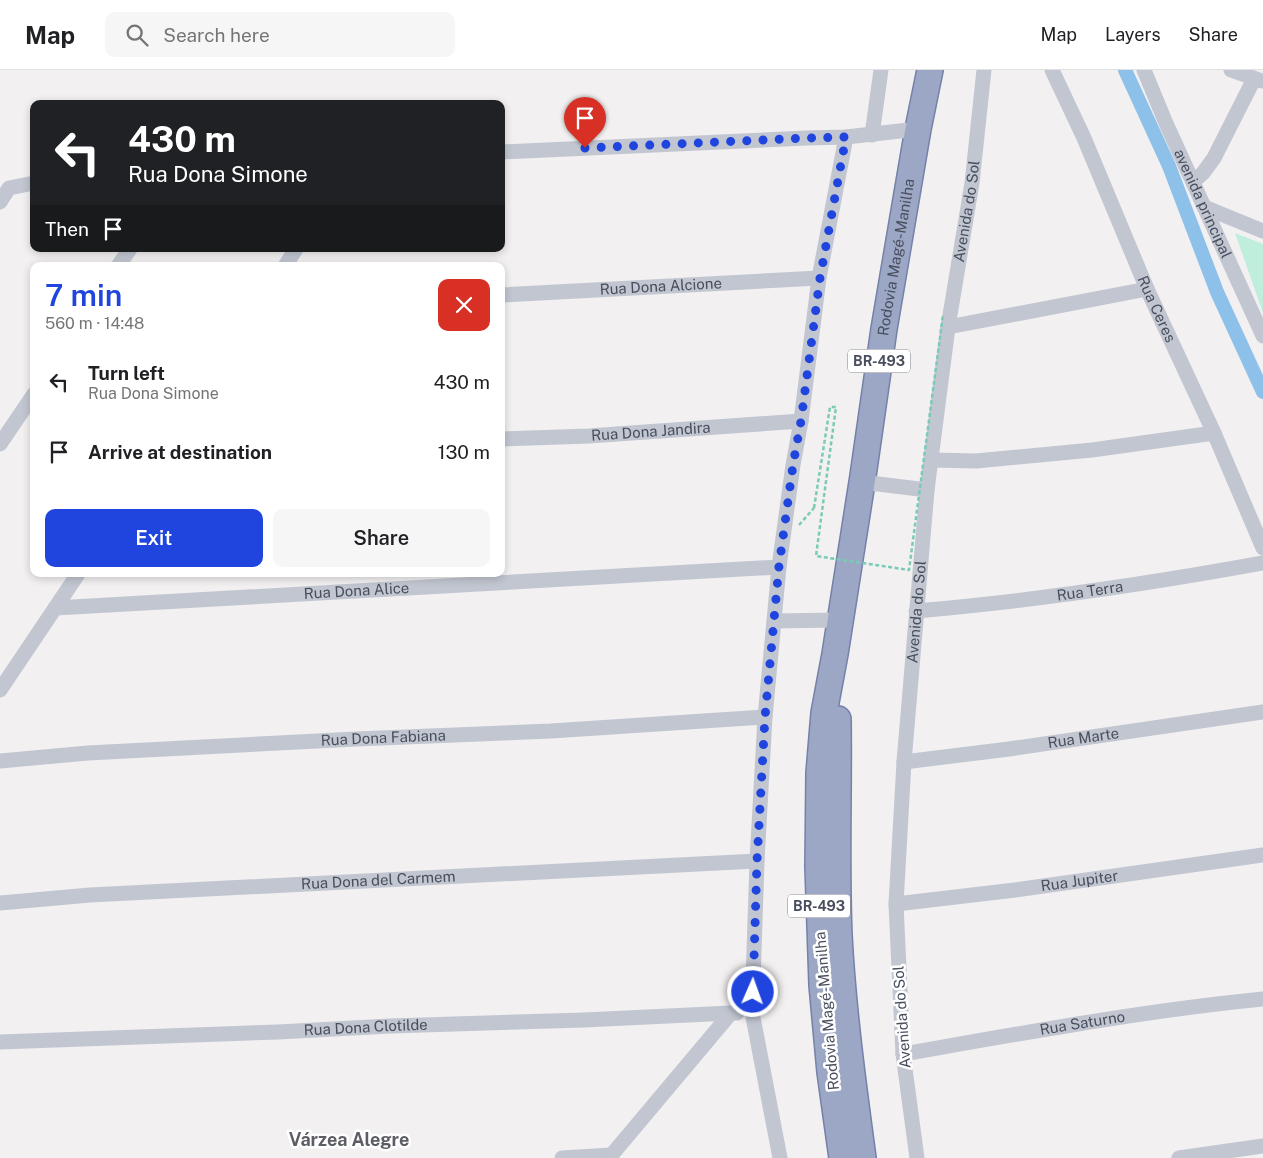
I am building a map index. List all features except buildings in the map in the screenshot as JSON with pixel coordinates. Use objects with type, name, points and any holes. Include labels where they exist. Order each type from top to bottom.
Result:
[{"type":"highway","name":"Rodovia Magé-Manilha","points":[[842,1158],[830,1072],[822,985],[818,867],[819,772],[824,713],[862,482],[884,329],[930,70]]},
{"type":"highway","name":"Rodovia Magé-Manilha","points":[[835,654],[838,754],[839,936],[850,1068],[863,1158]]},
{"type":"street","points":[[872,135],[881,70]]},
{"type":"street","name":"Avenida do Sol","points":[[918,1158],[903,1054],[896,904],[904,762],[926,490],[931,460],[945,321],[972,183],[984,70]]},
{"type":"street","name":"Rua Ceres","points":[[1052,70],[1084,138],[1148,289],[1214,433],[1263,548]]},
{"type":"street","name":"avenida principal","points":[[1144,70],[1165,121],[1263,336]]},
{"type":"street","points":[[1193,182],[1203,173],[1214,158],[1259,80],[1231,70]]},
{"type":"street","points":[[505,152],[846,137],[918,129]]},
{"type":"street","points":[[780,1158],[752,1012],[757,861],[765,717],[779,566],[793,465],[801,421],[820,278],[846,137]]},
{"type":"street","points":[[0,181],[30,182]]},
{"type":"street","points":[[0,202],[9,188],[30,183]]},
{"type":"street","points":[[1204,207],[1263,231]]},
{"type":"street","name":"Rua Dona Alcione","points":[[505,294],[820,278]]},
{"type":"street","points":[[945,321],[1148,289]]},
{"type":"street","points":[[0,444],[30,400]]},
{"type":"street","name":"Rua Dona Jandira","points":[[505,439],[589,436],[801,421]]},
{"type":"street","points":[[931,460],[986,460],[1092,450],[1214,433]]},
{"type":"street","points":[[862,482],[926,490]]},
{"type":"street","name":"Rua Terra","points":[[916,612],[1059,596],[1184,578],[1263,564]]},
{"type":"street","name":"Rua Dona Alice","points":[[55,608],[779,566]]},
{"type":"street","points":[[0,690],[76,577]]},
{"type":"street","points":[[774,622],[840,620]]},
{"type":"street","name":"Rua Marte","points":[[904,762],[1009,749],[1263,712]]},
{"type":"street","name":"Rua Dona Fabiana","points":[[0,761],[88,753],[561,730],[765,717]]},
{"type":"street","name":"Rua Jupiter","points":[[896,904],[1015,890],[1263,855]]},
{"type":"street","name":"Rua Dona del Carmem","points":[[0,903],[90,895],[757,861]]},
{"type":"street","name":"Rua Saturno","points":[[903,1054],[1098,1020],[1263,999]]},
{"type":"street","name":"Rua Dona Clotilde","points":[[0,1042],[752,1012]]},
{"type":"street","points":[[562,1158],[610,1157],[731,1013]]},
{"type":"street","points":[[1179,1158],[1263,1146]]},
{"type":"path","points":[[814,508],[830,407],[836,407],[816,556],[909,570],[945,321]]},
{"type":"green space","points":[[1235,233],[1263,244],[1263,313]]},
{"type":"waterway","points":[[1125,70],[1169,166],[1217,292],[1263,392]]},
{"type":"district","name":"Várzea Alegre","points":[[349,1140]]},
{"type":"route","points":[[585,148],[846,137],[820,278],[779,566],[765,717],[757,861],[753,992]]}]
